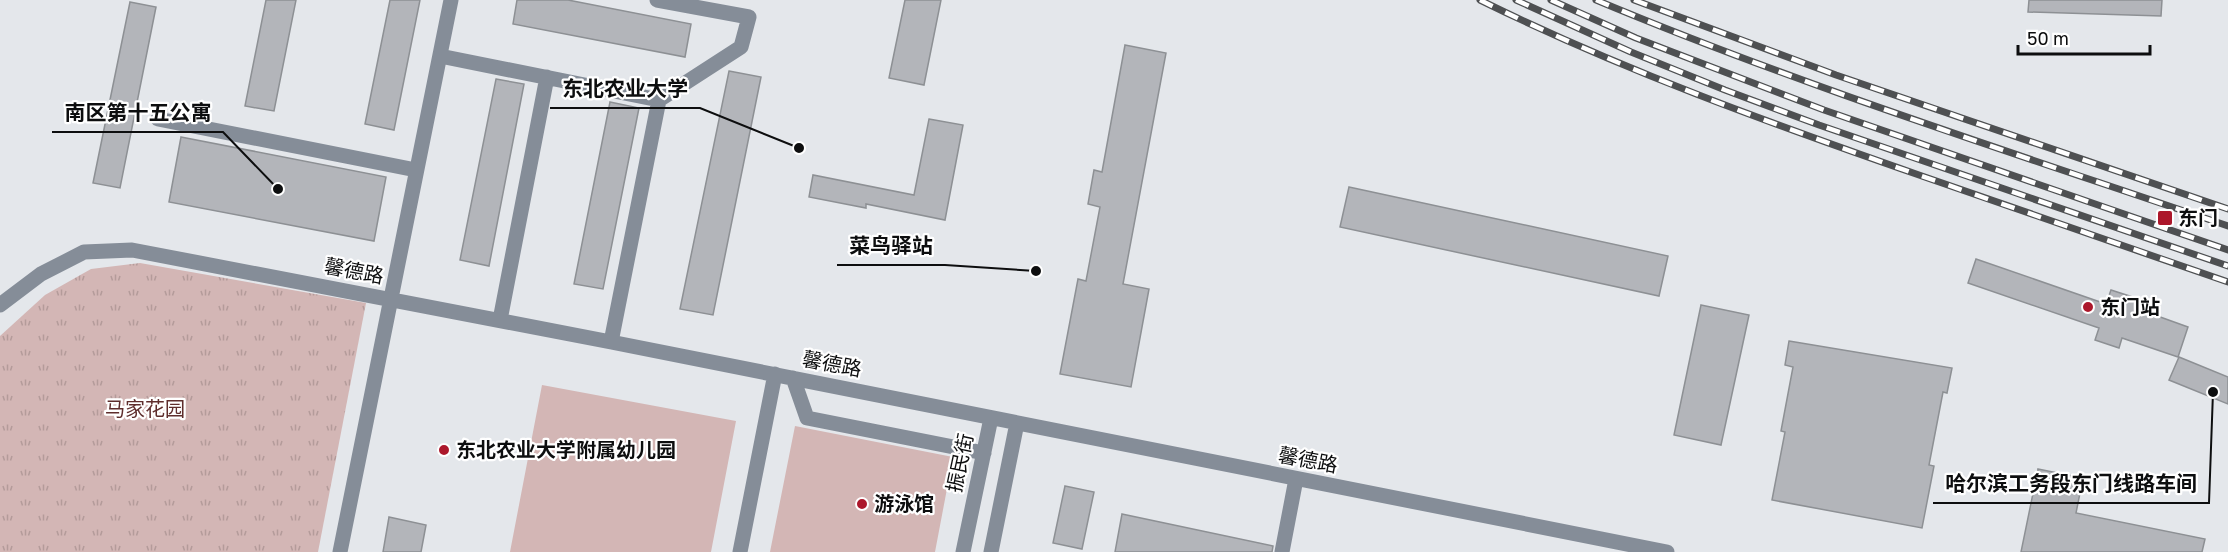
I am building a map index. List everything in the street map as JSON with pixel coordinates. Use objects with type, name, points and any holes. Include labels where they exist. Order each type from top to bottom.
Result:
[{"type":"street","points":[[340,552],[451,0]]},
{"type":"street","points":[[440,56],[659,100],[741,47],[749,17],[657,0]]},
{"type":"street","points":[[500,320],[547,77]]},
{"type":"street","points":[[611,342],[659,100]]},
{"type":"street","points":[[158,119],[416,171]]},
{"type":"street","name":"馨德路","points":[[0,305],[41,274],[84,252],[132,250],[775,374],[1642,550],[1667,552]]},
{"type":"street","points":[[740,552],[775,374]]},
{"type":"street","points":[[793,378],[807,418],[984,453]]},
{"type":"street","name":"振民街","points":[[963,552],[991,418]]},
{"type":"street","points":[[991,552],[1017,423]]},
{"type":"street","points":[[1282,552],[1296,479]]},
{"type":"green space","name":"马家花园","points":[[140,263],[366,303],[318,552],[0,552],[0,336],[45,295],[91,269]]},
{"type":"green space","points":[[542,385],[736,421],[711,552],[510,552]]},
{"type":"green space","name":"游泳馆","points":[[795,426],[953,457],[935,552],[770,552]]},
{"type":"building","points":[[266,0],[296,0],[274,111],[245,106]]},
{"type":"building","points":[[390,0],[420,0],[394,130],[365,124]]},
{"type":"building","points":[[517,0],[568,0],[691,24],[685,57],[513,24]]},
{"type":"building","points":[[905,0],[941,0],[924,85],[889,78]]},
{"type":"building","points":[[2029,0],[2162,0],[2161,16],[2028,12]]},
{"type":"building","points":[[130,2],[156,7],[120,188],[93,183]]},
{"type":"building","points":[[1125,45],[1166,53],[1123,284],[1149,289],[1131,387],[1060,374],[1078,279],[1086,281],[1100,207],[1088,204],[1094,170],[1102,172]]},
{"type":"building","points":[[729,71],[761,77],[713,315],[680,309]]},
{"type":"building","points":[[496,79],[524,84],[489,266],[460,260]]},
{"type":"building","points":[[610,102],[639,108],[603,289],[574,284]]},
{"type":"building","points":[[929,119],[963,125],[945,220],[866,204],[866,208],[809,197],[813,175],[914,195]]},
{"type":"building","points":[[181,137],[386,177],[374,241],[169,202]]},
{"type":"building","points":[[1349,187],[1668,256],[1659,296],[1340,227]]},
{"type":"building","name":"东门站","points":[[1976,259],[2106,304],[2111,290],[2142,300],[2138,309],[2188,327],[2178,357],[2122,338],[2119,348],[2095,340],[2099,328],[1968,283]]},
{"type":"building","points":[[1701,305],[1749,315],[1721,445],[1674,435]]},
{"type":"building","points":[[1789,341],[1952,368],[1947,393],[1943,392],[1929,465],[1934,466],[1922,528],[1772,500],[1785,432],[1781,431],[1793,367],[1785,365]]},
{"type":"building","points":[[2179,357],[2228,377],[2228,404],[2169,380]]},
{"type":"building","points":[[2038,469],[2083,478],[2076,513],[2205,539],[2202,552],[2021,552]]},
{"type":"building","points":[[1065,486],[1094,492],[1082,549],[1053,543]]},
{"type":"building","points":[[1122,514],[1273,546],[1272,552],[1115,552]]},
{"type":"building","points":[[389,517],[426,525],[421,552],[383,552]]},
{"type":"railway","points":[[1480,0],[1588,50],[1752,115],[2228,282]]},
{"type":"railway","points":[[1516,0],[1631,52],[1725,90],[1819,125],[2228,266]]},
{"type":"railway","points":[[1551,0],[1636,38],[1824,110],[2228,250]]},
{"type":"railway","points":[[1596,0],[1831,90],[2228,226]]},
{"type":"railway","points":[[1634,0],[1836,75],[2228,209]]},
{"type":"place","name":"东北农业大学","points":[[799,148]]},
{"type":"place","name":"南区第十五公寓","points":[[278,189]]},
{"type":"place","name":"东门","points":[[2165,218]]},
{"type":"place","name":"菜鸟驿站","points":[[1036,271]]},
{"type":"place","name":"东门站","points":[[2088,307]]},
{"type":"place","name":"哈尔滨工务段东门线路车间","points":[[2213,392]]},
{"type":"place","name":"东北农业大学附属幼儿园","points":[[444,450]]},
{"type":"place","name":"游泳馆","points":[[862,504]]}]
